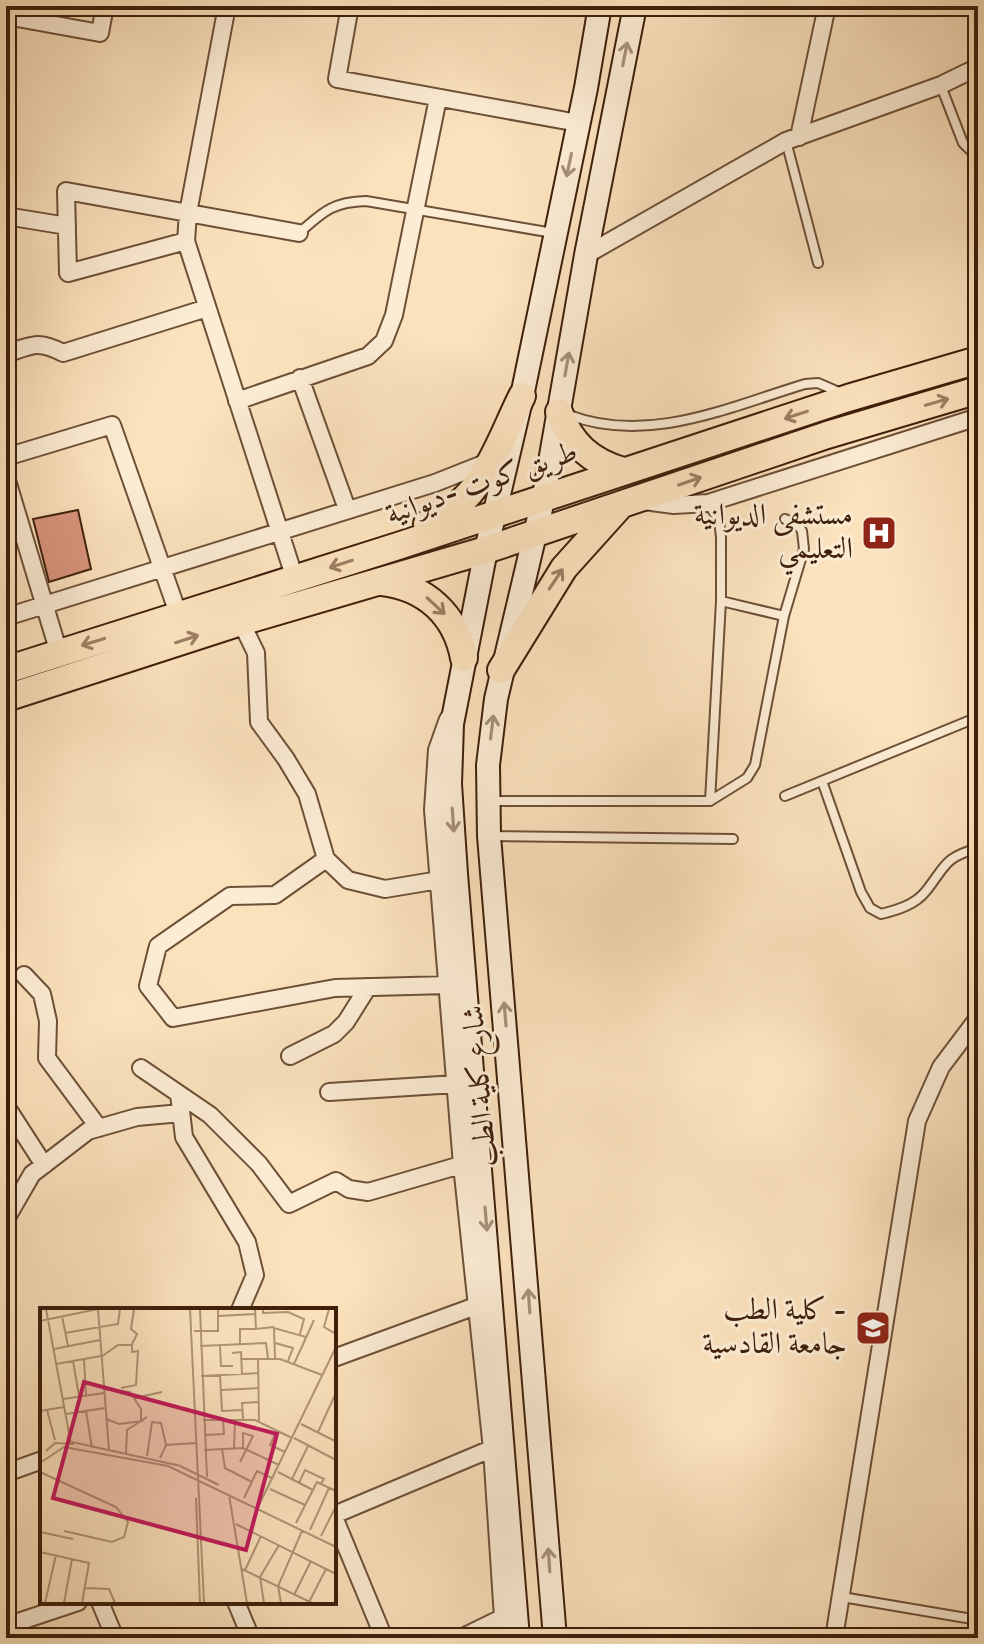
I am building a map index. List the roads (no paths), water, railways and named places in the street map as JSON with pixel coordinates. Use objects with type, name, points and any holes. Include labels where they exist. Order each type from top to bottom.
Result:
[{"type":"main road","name":"شارع كلية الطب","points":[[518,1638],[510,1614],[498,1446],[471,1162],[472,1050],[450,784],[452,724],[486,550],[522,396],[586,88],[600,6]]},
{"type":"main road","name":"شارع كلية الطب","points":[[555,1638],[487,801],[491,731],[501,670],[544,496],[586,255],[635,6]]},
{"type":"main road","points":[[586,88],[617,95]]},
{"type":"main road","name":"طريق كوت -ديوانية","points":[[6,670],[398,546],[848,398],[978,360]]},
{"type":"main road","name":"طريق كوت -ديوانية","points":[[6,698],[241,622],[486,550],[827,435],[978,390]]},
{"type":"main road","points":[[398,546],[416,531],[445,515],[479,484],[522,396]]},
{"type":"main road","points":[[559,412],[576,444],[589,457],[623,471]]},
{"type":"main road","points":[[501,670],[564,568],[628,502]]},
{"type":"main road","points":[[382,582],[408,587],[432,600],[450,620],[464,658]]},
{"type":"main road","points":[[472,1050],[508,1046]]},
{"type":"street","points":[[6,16],[100,33],[105,6]]},
{"type":"street","points":[[227,6],[188,213],[186,241],[295,579]]},
{"type":"street","points":[[350,6],[337,79],[578,123]]},
{"type":"street","points":[[793,139],[827,6]]},
{"type":"street","points":[[586,255],[793,139],[941,85],[978,67]]},
{"type":"street","points":[[237,401],[368,356],[384,341],[394,315],[438,98]]},
{"type":"street","points":[[186,241],[68,273],[66,191],[299,233]]},
{"type":"street","points":[[6,216],[67,226]]},
{"type":"street","points":[[6,354],[35,343],[46,344],[63,353],[207,308]]},
{"type":"street","points":[[300,378],[347,509]]},
{"type":"street","points":[[628,502],[674,505],[708,503],[978,417]]},
{"type":"street","points":[[6,457],[112,425],[179,616]]},
{"type":"street","points":[[6,617],[435,483],[492,460]]},
{"type":"street","points":[[6,477],[59,653]]},
{"type":"street","points":[[241,622],[256,653],[259,722],[307,794],[326,859],[348,880],[385,889],[439,880]]},
{"type":"street","points":[[141,1068],[210,1115],[259,1164],[289,1204],[336,1181],[349,1189],[368,1192],[471,1162],[456,1084],[433,810],[437,750],[458,692]]},
{"type":"street","points":[[326,859],[275,895],[230,896],[158,946],[148,986],[173,1018],[335,988],[448,985]]},
{"type":"street","points":[[24,975],[42,994],[48,1021],[47,1058],[99,1128]]},
{"type":"street","points":[[290,1056],[334,1034],[346,1022],[368,987]]},
{"type":"street","points":[[834,1638],[917,1121],[941,1067],[978,1018]]},
{"type":"street","points":[[329,1092],[456,1084]]},
{"type":"street","points":[[179,1094],[184,1137],[247,1242],[255,1275],[241,1308]]},
{"type":"street","points":[[6,1106],[44,1165]]},
{"type":"street","points":[[8,1207],[32,1174],[88,1131],[137,1117],[181,1113]]},
{"type":"street","points":[[336,1357],[485,1302]]},
{"type":"street","points":[[336,1515],[498,1446]]},
{"type":"street","points":[[7,1469],[40,1464]]},
{"type":"street","points":[[336,1521],[384,1638]]},
{"type":"street","points":[[6,1626],[72,1604]]},
{"type":"street","points":[[101,1604],[115,1638]]},
{"type":"street","points":[[237,1604],[251,1638]]},
{"type":"street","points":[[461,1638],[510,1614],[509,1638]]},
{"type":"lane","points":[[941,85],[963,143],[972,152],[978,151]]},
{"type":"lane","points":[[793,139],[818,263]]},
{"type":"lane","points":[[299,233],[328,208],[345,202],[366,201],[555,234]]},
{"type":"lane","points":[[559,412],[583,421],[633,428],[684,420],[805,384],[827,385],[848,398]]},
{"type":"lane","points":[[708,503],[719,520],[721,601],[710,801]]},
{"type":"lane","points":[[487,801],[710,801],[747,778],[755,765],[784,616],[804,549],[802,531],[798,525],[785,519]]},
{"type":"lane","points":[[721,601],[784,616]]},
{"type":"lane","points":[[785,796],[978,717]]},
{"type":"lane","points":[[822,781],[861,892],[870,908],[881,914],[901,909],[924,893],[945,862],[978,848]]},
{"type":"lane","points":[[489,836],[733,839]]},
{"type":"lane","points":[[842,1597],[978,1620]]},
{"type":"place","name":"مستشفى الديوانية التعليمي","points":[[879,533]]},
{"type":"place","name":"كلية الطب - جامعة القادسية","points":[[873,1328]]}]
